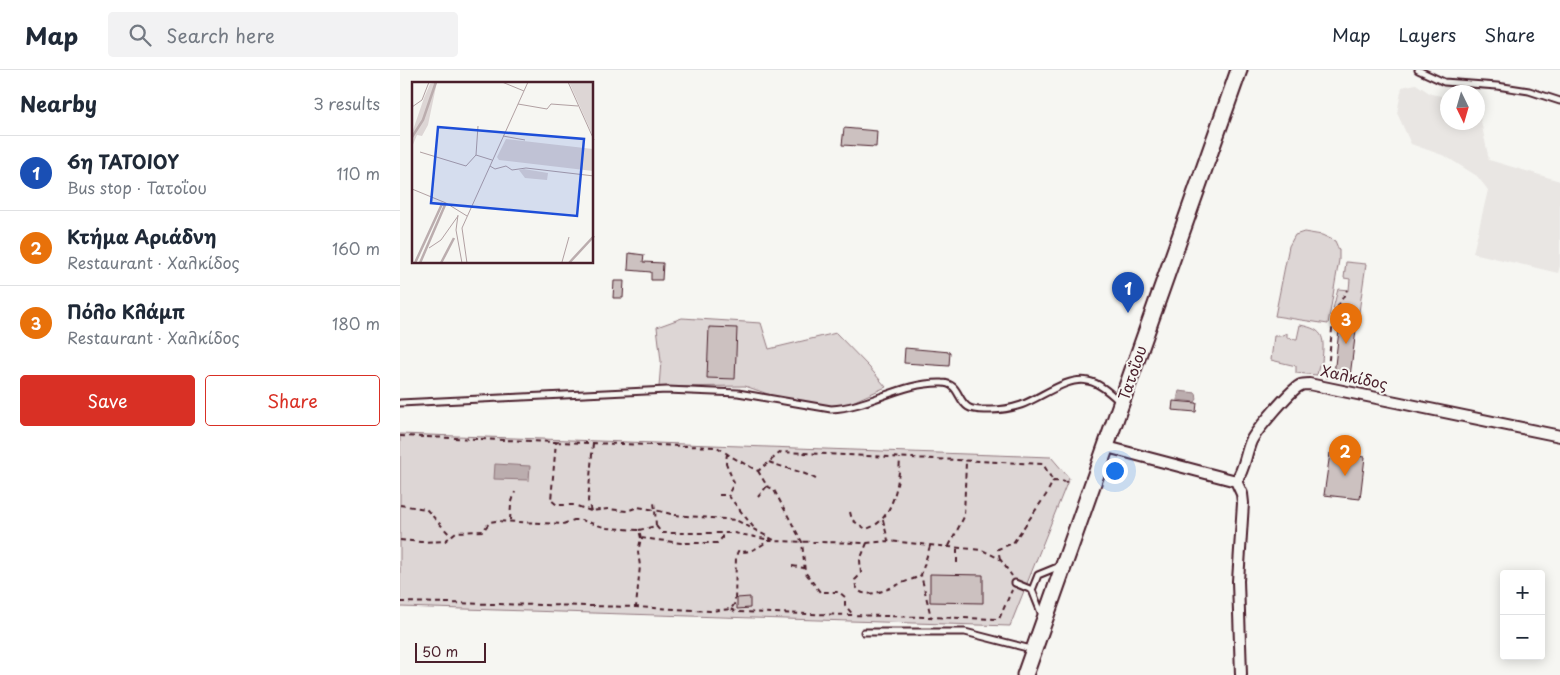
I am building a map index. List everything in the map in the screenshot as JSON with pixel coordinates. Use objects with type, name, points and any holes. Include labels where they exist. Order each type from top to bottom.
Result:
[{"type":"street","name":"Τατοΐου","points":[[1025,675],[1239,70]]},
{"type":"street","name":"Χαλκίδος","points":[[1236,481],[1242,473],[1251,441],[1289,395],[1300,385],[1309,384],[1560,436]]},
{"type":"street","points":[[1106,447],[1236,481],[1242,494],[1243,504],[1238,581],[1241,675]]},
{"type":"lane","points":[[1418,70],[1444,82],[1497,86],[1529,91],[1560,101]]},
{"type":"lane","points":[[400,403],[700,390],[738,393],[831,409],[857,404],[900,389],[940,382],[954,386],[968,408],[992,410],[1020,405],[1069,382],[1080,380],[1090,381],[1103,388],[1122,403]]},
{"type":"lane","points":[[1045,622],[1032,590],[1038,576],[1065,564]]},
{"type":"lane","points":[[1015,583],[1032,590]]},
{"type":"lane","points":[[864,632],[965,632],[1034,650]]},
{"type":"path","points":[[1326,388],[1333,320],[1346,290]]},
{"type":"path","points":[[400,436],[718,447],[758,471],[767,486],[774,490],[802,542],[805,572],[820,592],[839,592],[845,598],[844,605],[853,615]]},
{"type":"path","points":[[556,442],[551,500],[557,505],[574,505],[591,511],[608,509],[627,511],[638,507],[675,514],[736,520],[776,541]]},
{"type":"path","points":[[591,511],[588,501],[593,442]]},
{"type":"path","points":[[758,471],[781,452],[817,455],[855,454],[900,458],[1043,464],[1053,481]]},
{"type":"path","points":[[727,453],[726,463],[734,483],[728,495]]},
{"type":"path","points":[[850,512],[852,520],[866,529],[874,527],[882,520],[899,481],[900,458]]},
{"type":"path","points":[[949,546],[964,517],[966,461]]},
{"type":"path","points":[[769,462],[793,471],[806,473],[819,481]]},
{"type":"path","points":[[1053,481],[1069,482]]},
{"type":"path","points":[[400,602],[636,607],[710,611],[731,609],[736,612],[999,619],[1015,580],[1000,559],[998,549],[1013,543],[1046,495],[1053,481]]},
{"type":"path","points":[[758,497],[767,486]]},
{"type":"path","points":[[510,520],[514,492]]},
{"type":"path","points":[[719,494],[728,495],[756,530]]},
{"type":"path","points":[[654,503],[656,526],[662,532],[722,533],[756,536],[776,541]]},
{"type":"path","points":[[400,504],[426,509],[451,536]]},
{"type":"path","points":[[400,540],[445,542],[456,532],[483,531],[490,522],[510,520],[517,523],[562,524],[581,520],[607,528],[639,530],[656,526]]},
{"type":"path","points":[[882,520],[888,541]]},
{"type":"path","points":[[636,607],[640,566],[638,552],[641,538],[639,530]]},
{"type":"path","points":[[641,538],[681,543],[718,543],[722,538],[722,533]]},
{"type":"path","points":[[731,609],[735,603],[736,556],[738,551],[755,550],[768,541],[867,543],[888,541],[982,550],[1000,559]]},
{"type":"path","points":[[867,543],[860,560],[861,574],[855,580],[856,585],[862,592],[870,594],[881,592],[921,575]]},
{"type":"path","points":[[930,546],[921,575],[931,617]]},
{"type":"path","points":[[957,548],[957,563]]},
{"type":"path","points":[[792,566],[804,568]]},
{"type":"shaded area","points":[[1416,84],[1431,94],[1440,96],[1440,130],[1483,130],[1489,160],[1560,181],[1560,266],[1558,273],[1473,253],[1488,190],[1477,176],[1445,156],[1411,144],[1397,113],[1402,87]]},
{"type":"shaded area","points":[[1304,232],[1322,235],[1335,241],[1339,250],[1328,324],[1275,316],[1289,246],[1295,235]]},
{"type":"shaded area","points":[[1346,262],[1366,264],[1359,312],[1333,309],[1338,289],[1349,290],[1350,279],[1344,278]]},
{"type":"shaded area","points":[[682,318],[761,323],[769,349],[836,333],[886,387],[850,403],[829,408],[788,401],[745,386],[659,387],[661,361],[657,327]]},
{"type":"shaded area","points":[[1300,325],[1315,330],[1322,336],[1322,362],[1319,365],[1317,375],[1296,373],[1296,366],[1271,360],[1274,336],[1287,333],[1287,338],[1297,339]]},
{"type":"shaded area","points":[[1179,391],[1196,393],[1197,399],[1195,402],[1177,400]]},
{"type":"shaded area","points":[[400,434],[1051,457],[1069,478],[1010,626],[400,607]]},
{"type":"shaded area","points":[[495,464],[530,466],[529,480],[494,479]]},
{"type":"building","points":[[844,128],[877,131],[876,147],[842,145]]},
{"type":"building","points":[[629,253],[644,255],[643,262],[663,263],[662,280],[651,280],[651,272],[628,270]]},
{"type":"building","points":[[614,281],[624,281],[623,298],[613,298]]},
{"type":"building","points":[[1341,313],[1358,315],[1350,376],[1334,374]]},
{"type":"building","points":[[709,327],[737,328],[735,379],[707,378]]},
{"type":"building","points":[[905,348],[950,352],[949,366],[904,363]]},
{"type":"building","points":[[1173,401],[1197,403],[1196,412],[1172,410]]},
{"type":"building","points":[[1330,453],[1365,457],[1360,499],[1324,495]]},
{"type":"building","points":[[930,574],[983,575],[983,603],[930,602]]},
{"type":"building","points":[[750,597],[750,608],[737,609],[737,598]]},
{"type":"place","name":"6η ΤΑΤΟΙΟΥ","points":[[1128,313]]},
{"type":"place","name":"Πόλο Κλάμπ","points":[[1346,344]]},
{"type":"place","name":"Κτήμα Αριάδνη","points":[[1345,476]]}]
